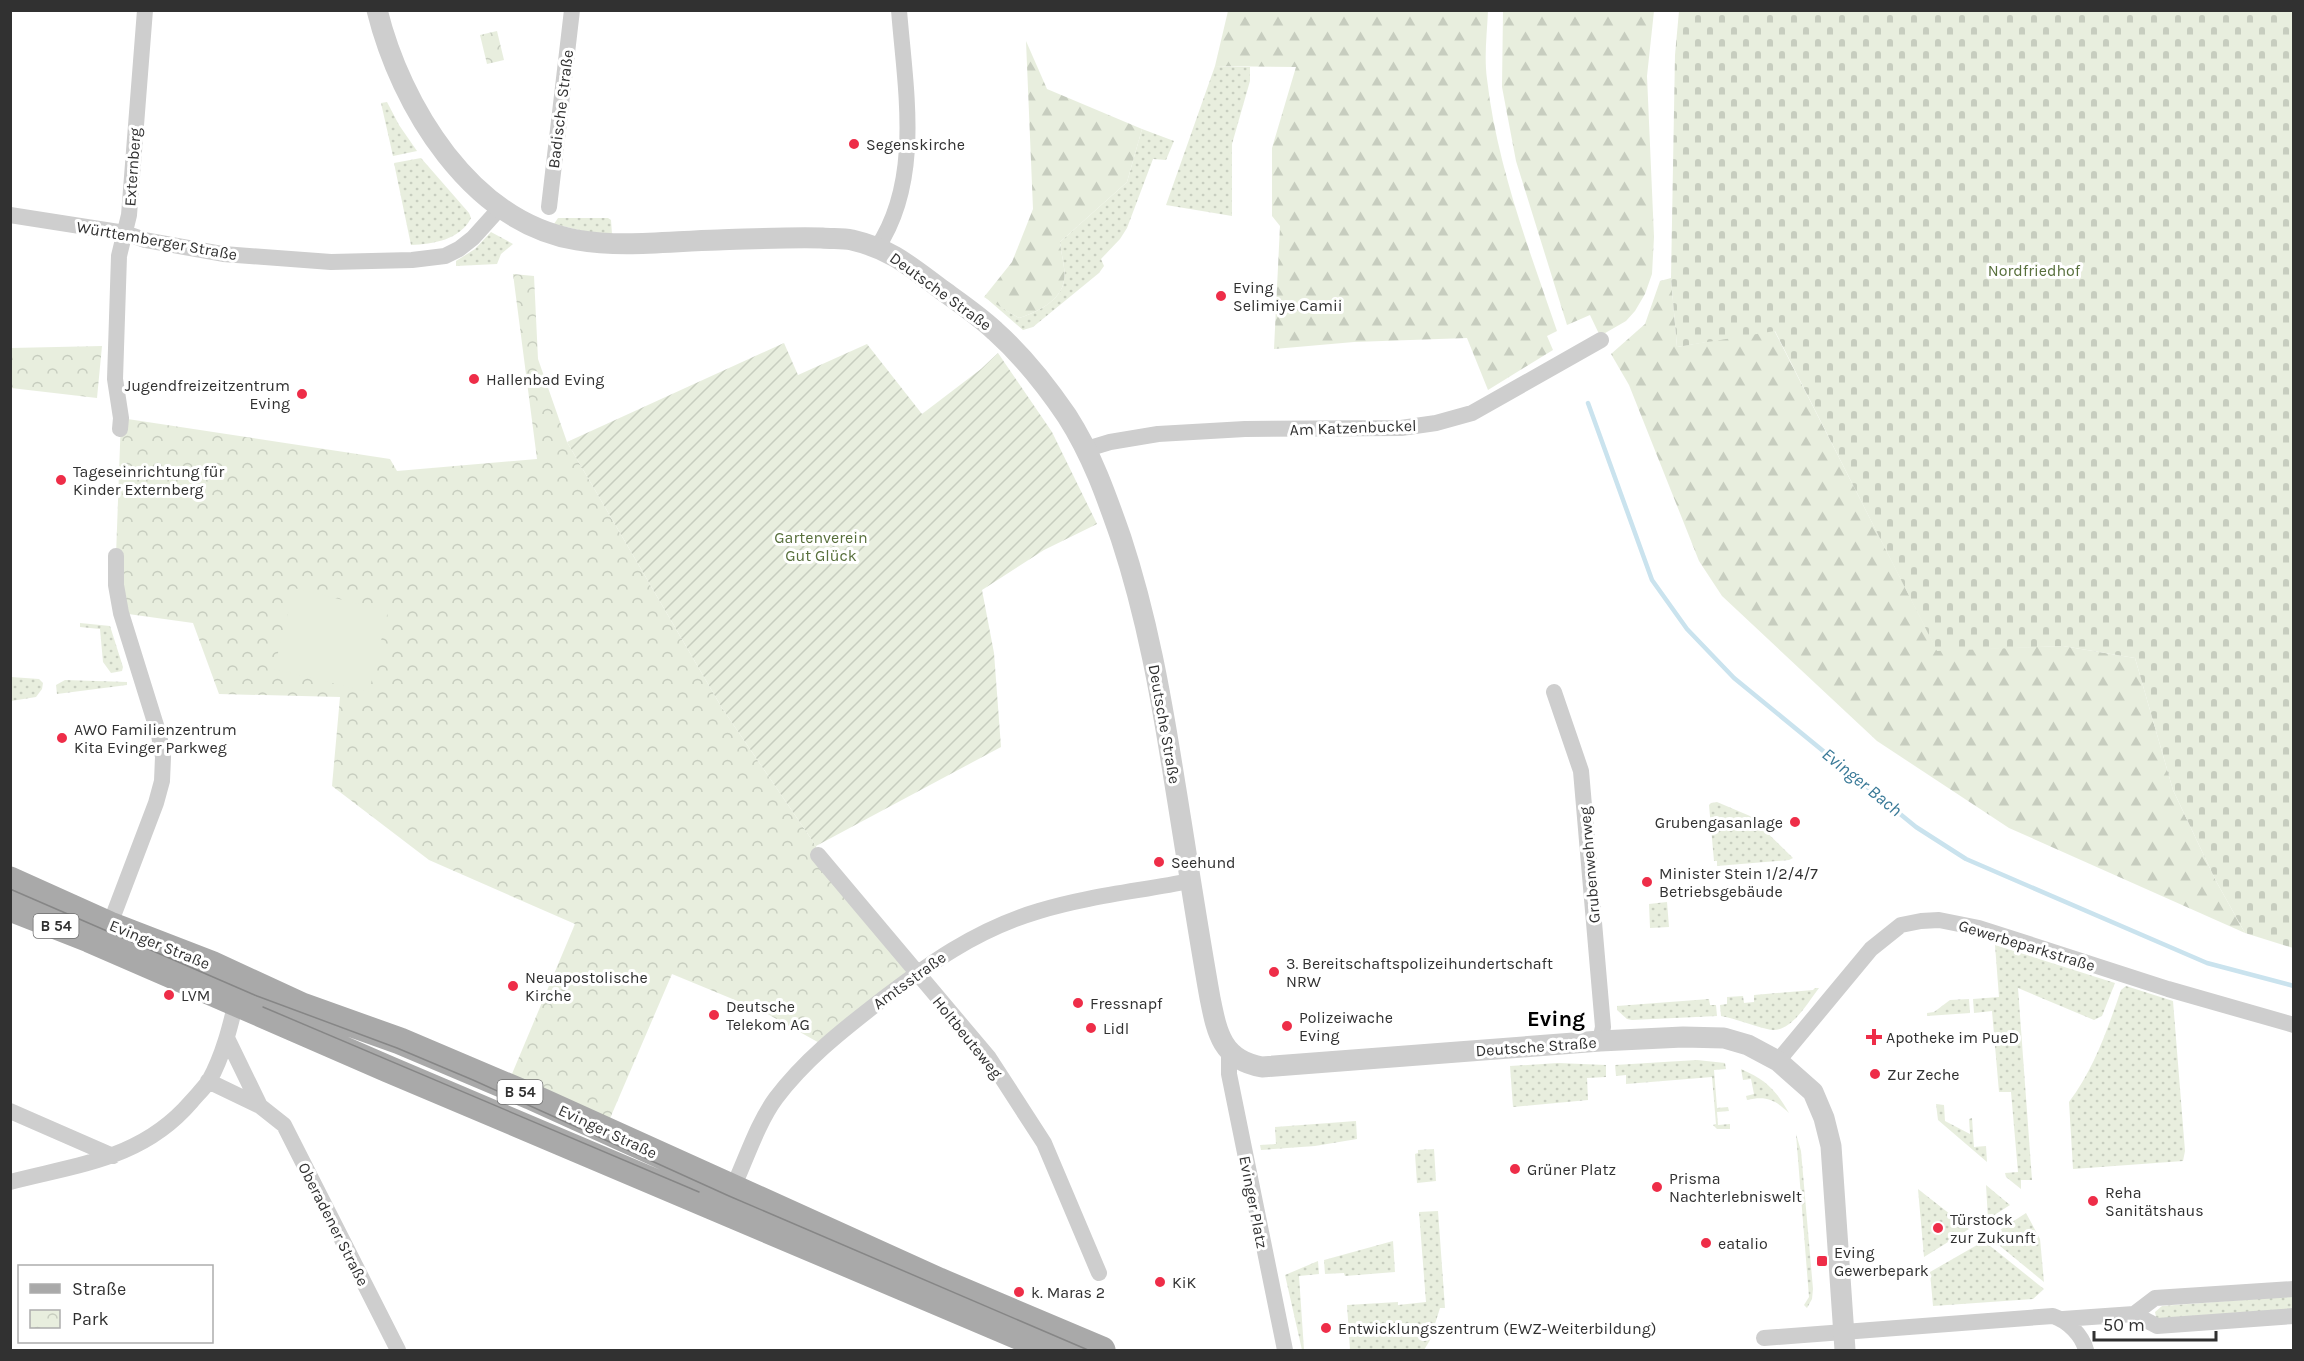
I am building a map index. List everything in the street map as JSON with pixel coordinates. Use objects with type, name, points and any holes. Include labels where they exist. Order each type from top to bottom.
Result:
[{"type":"main road","name":"Evinger Straße","points":[[10,880],[106,935],[239,991],[302,1006],[400,1041],[530,1096],[728,1200],[1051,1350]]},
{"type":"main road","name":"Evinger Straße","points":[[10,908],[106,935]]},
{"type":"main road","name":"Evinger Straße","points":[[728,1200],[969,1294],[1102,1350]]},
{"type":"street","name":"Externberg","points":[[120,429],[121,418],[115,379],[119,256],[129,215],[145,10]]},
{"type":"street","name":"Deutsche Straße","points":[[377,10],[389,51],[428,131],[465,176],[500,208],[540,229],[576,240],[609,243],[798,237],[849,239],[877,248],[895,255],[993,328],[1047,388],[1087,449],[1133,574],[1150,640],[1215,1024],[1221,1042],[1229,1052],[1250,1065],[1262,1067],[1600,1041],[1683,1037],[1724,1038],[1748,1045],[1778,1061],[1813,1092],[1824,1118],[1831,1146],[1845,1342]]},
{"type":"street","name":"Badische Straße","points":[[549,207],[572,10]]},
{"type":"street","points":[[877,248],[888,232],[899,204],[905,177],[906,99],[899,10]]},
{"type":"street","name":"Württemberger Straße","points":[[10,215],[124,233],[145,240],[222,254],[331,262],[412,260],[445,256],[473,238],[500,208]]},
{"type":"street","name":"Am Katzenbuckel","points":[[1087,449],[1110,442],[1158,434],[1245,429],[1401,429],[1436,423],[1472,413],[1601,340]]},
{"type":"street","points":[[106,935],[156,803],[162,781],[159,735],[120,613],[116,585],[116,556]]},
{"type":"street","name":"Grubenwehrweg","points":[[1554,692],[1581,771],[1602,1027],[1600,1041]]},
{"type":"street","name":"Holtbeuteweg","points":[[819,855],[989,1058],[1044,1143],[1099,1273]]},
{"type":"street","name":"Amtsstraße","points":[[728,1200],[746,1155],[775,1100],[823,1045],[916,973],[960,944],[998,924],[1072,901],[1190,881]]},
{"type":"street","name":"Gewerbeparkstraße","points":[[1778,1061],[1871,949],[1901,926],[1921,921],[1939,920],[1979,928],[2168,989],[2294,1025]]},
{"type":"street","points":[[10,1182],[113,1156],[160,1132],[180,1114],[208,1082],[227,1038],[239,991]]},
{"type":"street","name":"Oberadener Straße","points":[[227,1038],[260,1106]]},
{"type":"street","name":"Evinger Platz","points":[[1229,1052],[1228,1074],[1285,1350]]},
{"type":"street","name":"Oberadener Straße","points":[[208,1082],[260,1106],[284,1125],[398,1350]]},
{"type":"street","points":[[10,1111],[113,1156]]},
{"type":"street","points":[[2134,1314],[2155,1298],[2294,1289]]},
{"type":"street","points":[[1764,1338],[1845,1342],[2052,1316],[2063,1319],[2134,1314],[2157,1326],[2294,1316]]},
{"type":"street","points":[[2063,1319],[2084,1340],[2086,1350]]},
{"type":"green space","points":[[1228,11],[1488,11],[1487,79],[1498,144],[1515,207],[1557,331],[1547,336],[1553,350],[1488,390],[1467,338],[1354,342],[1274,349],[1280,226],[1272,216],[1272,148],[1296,67],[1215,66]]},
{"type":"green space","points":[[1503,11],[1654,11],[1647,76],[1654,237],[1652,274],[1645,294],[1635,311],[1626,321],[1600,336],[1590,315],[1567,325],[1516,161],[1502,87]]},
{"type":"green space","name":"Nordfriedhof","points":[[1679,11],[2293,11],[2293,948],[2245,933],[2216,881],[2173,790],[2135,658],[2063,646],[1937,651],[1775,331],[1677,347],[1671,278],[1675,55]]},
{"type":"green space","points":[[497,31],[504,60],[487,64],[480,35]]},
{"type":"green space","points":[[1026,41],[1047,89],[1142,129],[1127,182],[1060,242],[1064,276],[1059,294],[1047,305],[1019,318],[984,297],[1012,262],[1033,209]]},
{"type":"green space","points":[[1215,66],[1250,67],[1250,81],[1232,144],[1232,216],[1166,205]]},
{"type":"green space","points":[[387,102],[417,151],[393,156],[381,103]]},
{"type":"green space","points":[[1142,129],[1174,141],[1166,160],[1153,159],[1127,228],[1101,259],[1104,266],[1099,273],[1033,327],[1023,330],[985,297],[1019,318],[1047,305],[1059,294],[1064,280],[1060,242],[1127,182]]},
{"type":"green space","points":[[421,158],[471,218],[453,236],[437,242],[411,245],[394,163]]},
{"type":"green space","points":[[558,218],[608,218],[611,220],[612,234],[587,232],[554,224]]},
{"type":"green space","points":[[491,232],[513,244],[501,254],[497,264],[456,266],[456,261],[475,249]]},
{"type":"green space","points":[[513,274],[534,276],[538,359],[567,442],[722,708],[816,846],[819,855],[916,973],[823,1045],[764,1012],[672,974],[608,1123],[509,1081],[575,924],[429,860],[332,786],[340,697],[219,694],[193,623],[121,613],[116,556],[121,418],[390,459],[397,471],[537,459]]},
{"type":"green space","points":[[1671,278],[1677,347],[1774,330],[1937,650],[2063,646],[2135,658],[2173,790],[2216,881],[2245,933],[2009,828],[1877,741],[1722,596],[1699,561],[1629,385],[1611,354],[1645,324],[1660,281]]},
{"type":"green space","name":"Gartenverein Gut Glück","points":[[784,343],[798,375],[867,344],[922,414],[981,369],[998,353],[1052,432],[1097,524],[1044,550],[982,590],[994,653],[1001,747],[816,846],[722,708],[567,442]]},
{"type":"green space","points":[[102,346],[97,398],[11,388],[11,348]]},
{"type":"green space","points":[[294,588],[388,611],[369,692],[274,669]]},
{"type":"green space","points":[[80,623],[110,626],[123,667],[122,671],[111,673],[103,662],[100,629],[80,627]]},
{"type":"green space","points":[[11,677],[39,679],[43,683],[42,689],[36,697],[11,701]]},
{"type":"green space","points":[[65,680],[127,682],[127,685],[57,694],[56,685]]},
{"type":"green space","points":[[1717,802],[1750,816],[1793,858],[1717,866],[1717,861],[1714,861],[1709,805]]},
{"type":"green space","points":[[1667,902],[1669,927],[1650,928],[1649,904]]},
{"type":"green space","points":[[1995,945],[2115,983],[2102,1016],[2094,1020],[2018,988],[2032,1180],[2021,1180],[2021,1189],[2006,1177],[2005,1173],[2018,1172],[2011,1092],[1999,1092],[1992,1011],[1974,1013],[1973,999],[1999,997]]},
{"type":"green space","points":[[2126,986],[2173,1001],[2185,1151],[2183,1161],[2073,1169],[2069,1102],[2093,1062],[2121,990]]},
{"type":"green space","points":[[1819,988],[1797,1017],[1783,1028],[1767,1029],[1721,1016],[1720,1005],[1727,1004],[1727,997],[1743,996],[1744,1003],[1754,1002],[1754,995]]},
{"type":"green space","points":[[1709,999],[1710,1005],[1716,1005],[1717,1016],[1632,1020],[1627,1019],[1617,1010],[1617,1006]]},
{"type":"green space","points":[[1969,999],[1970,1013],[1927,1016],[1927,1013],[1934,1012],[1950,1000]]},
{"type":"green space","points":[[1697,1060],[1725,1063],[1726,1069],[1714,1070],[1717,1108],[1728,1107],[1729,1111],[1717,1112],[1718,1125],[1730,1124],[1730,1129],[1717,1129],[1713,1125],[1716,1124],[1712,1077],[1626,1084],[1626,1075],[1616,1076],[1615,1065]]},
{"type":"green space","points":[[1558,1063],[1606,1065],[1606,1077],[1587,1078],[1588,1100],[1513,1107],[1510,1066]]},
{"type":"green space","points":[[1741,1069],[1769,1086],[1789,1113],[1770,1100],[1759,1098],[1747,1100],[1746,1096],[1754,1094],[1751,1079],[1743,1080]]},
{"type":"green space","points":[[1936,1104],[1944,1105],[1945,1121],[1970,1134],[1969,1119],[1972,1118],[1974,1147],[1986,1146],[1987,1162],[1938,1120]]},
{"type":"green space","points":[[1356,1121],[1357,1139],[1315,1146],[1261,1150],[1260,1145],[1276,1144],[1275,1127]]},
{"type":"green space","points":[[1796,1134],[1801,1151],[1813,1289],[1812,1299],[1807,1308],[1804,1305],[1809,1297]]},
{"type":"green space","points":[[1434,1149],[1436,1181],[1417,1183],[1415,1154],[1418,1150]]},
{"type":"green space","points":[[1986,1185],[2010,1205],[1988,1219]]},
{"type":"green space","points":[[1918,1189],[1969,1229],[1924,1257]]},
{"type":"green space","points":[[1438,1211],[1445,1308],[1440,1308],[1430,1340],[1424,1350],[1350,1350],[1347,1305],[1398,1302],[1398,1305],[1426,1302],[1419,1212]]},
{"type":"green space","points":[[2026,1213],[2040,1239],[2044,1282],[1989,1237]]},
{"type":"green space","points":[[1393,1241],[1395,1272],[1345,1276],[1344,1273],[1325,1274],[1324,1260]]},
{"type":"green space","points":[[1984,1241],[2044,1289],[2033,1299],[1933,1306],[1930,1272]]},
{"type":"green space","points":[[1318,1261],[1319,1274],[1299,1276],[1304,1350],[1302,1350],[1285,1275]]},
{"type":"green space","points":[[2293,1296],[2293,1313],[2162,1322],[2156,1317],[2155,1312],[2162,1306]]},
{"type":"waterway","name":"Evinger Bach","points":[[1588,403],[1652,580],[1687,629],[1734,678],[1916,827],[1966,859],[2207,963],[2294,986]]},
{"type":"tram line","points":[[10,889],[257,996],[397,1048],[473,1080],[729,1196],[1088,1350]]},
{"type":"tram line","points":[[263,1007],[699,1192]]},
{"type":"place","name":"Segenskirche","points":[[854,144]]},
{"type":"place","name":"Eving Selimiye Camii","points":[[1221,296]]},
{"type":"place","name":"Hallenbad Eving","points":[[474,379]]},
{"type":"place","name":"Jugendfreizeitzentrum Eving","points":[[302,394]]},
{"type":"place","name":"Tageseinrichtung für Kinder Externberg","points":[[61,480]]},
{"type":"place","name":"AWO Familienzentrum Kita Evinger Parkweg","points":[[62,738]]},
{"type":"place","name":"Grubengasanlage","points":[[1795,822]]},
{"type":"place","name":"Seehund","points":[[1159,862]]},
{"type":"place","name":"Minister Stein 1/2/4/7 Betriebsgebäude","points":[[1647,882]]},
{"type":"place","name":"3. Bereitschaftspolizeihundertschaft NRW","points":[[1274,972]]},
{"type":"place","name":"Neuapostolische Kirche","points":[[513,986]]},
{"type":"place","name":"LVM","points":[[169,995]]},
{"type":"place","name":"Fressnapf","points":[[1078,1003]]},
{"type":"place","name":"Deutsche Telekom AG","points":[[714,1015]]},
{"type":"place","name":"Polizeiwache Eving","points":[[1287,1026]]},
{"type":"place","name":"Lidl","points":[[1091,1028]]},
{"type":"place","name":"Apotheke im PueD","points":[[1874,1037]]},
{"type":"place","name":"Zur Zeche","points":[[1875,1074]]},
{"type":"place","name":"Grüner Platz","points":[[1515,1169]]},
{"type":"place","name":"Prisma Nachterlebniswelt","points":[[1657,1187]]},
{"type":"place","name":"Reha Sanitätshaus","points":[[2093,1201]]},
{"type":"place","name":"Türstock zur Zukunft","points":[[1938,1228]]},
{"type":"place","name":"eatalio","points":[[1706,1243]]},
{"type":"place","name":"Eving Gewerbepark","points":[[1822,1261]]},
{"type":"place","name":"KiK","points":[[1160,1282]]},
{"type":"place","name":"k. Maras 2","points":[[1019,1292]]},
{"type":"place","name":"Entwicklungszentrum (EWZ-Weiterbildung)","points":[[1326,1328]]},
{"type":"district","name":"Eving","points":[[1556,1018]]}]
